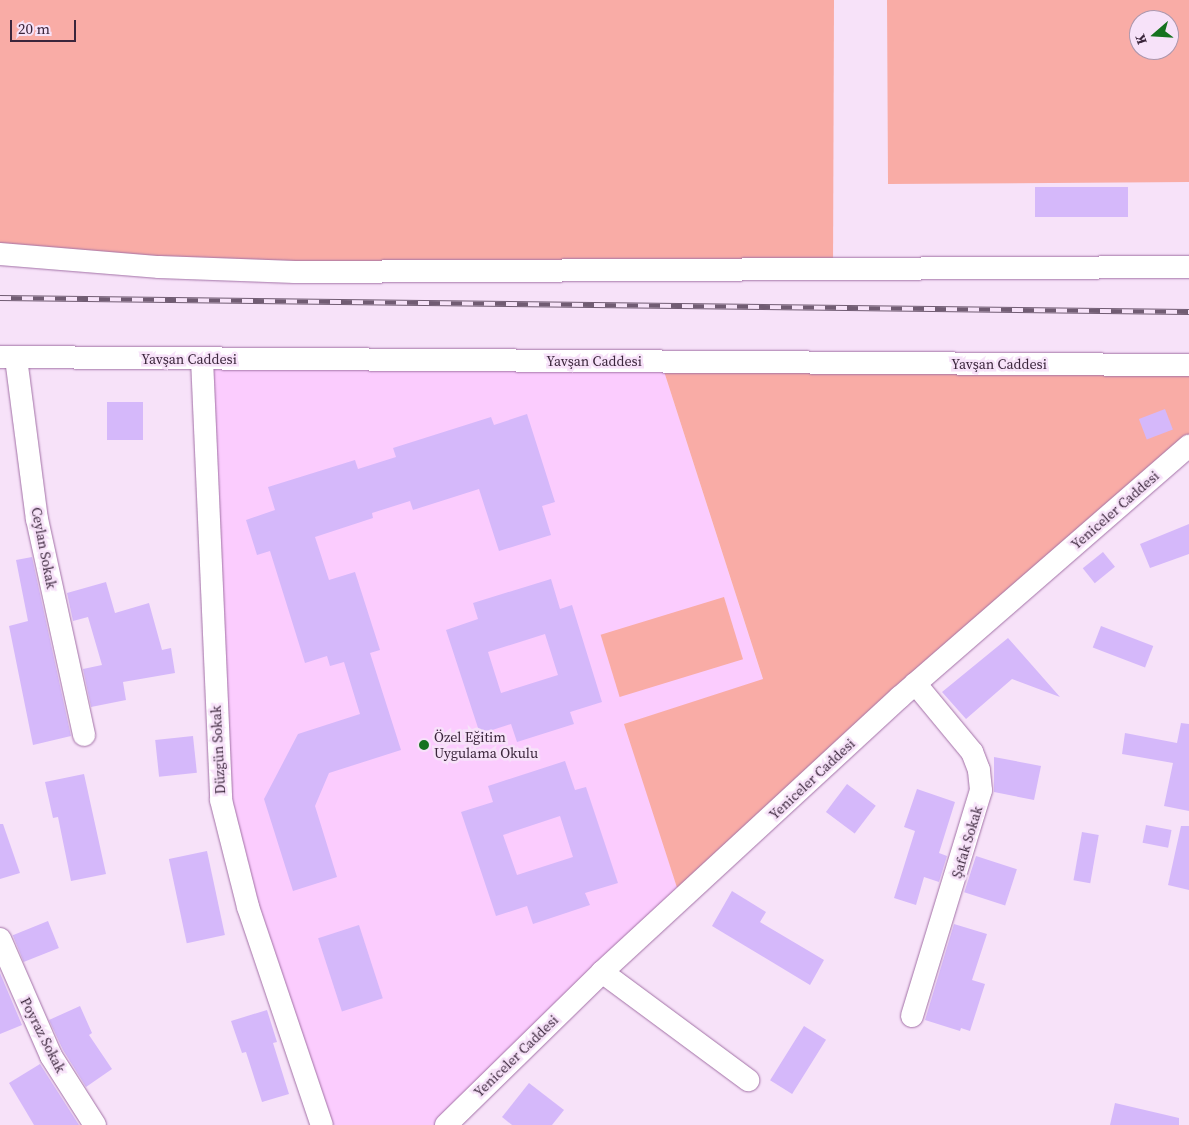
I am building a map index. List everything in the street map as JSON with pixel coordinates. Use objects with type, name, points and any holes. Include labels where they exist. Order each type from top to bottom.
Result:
[{"type":"street","points":[[0,254],[159,267],[295,272],[1189,267]]},
{"type":"street","name":"Yavşan Caddesi","points":[[8,358],[1189,365]]},
{"type":"street","name":"Ceylan Sokak","points":[[8,358],[38,519],[84,736]]},
{"type":"street","name":"Düzgün Sokak","points":[[202,359],[221,800],[248,907],[322,1125]]},
{"type":"street","name":"Yeniceler Caddesi","points":[[446,1125],[602,972],[916,683],[1189,446]]},
{"type":"street","name":"Şafak Sokak","points":[[912,1016],[981,790],[979,770],[972,752],[916,683]]},
{"type":"street","name":"Poyraz Sokak","points":[[0,939],[51,1056],[94,1125]]},
{"type":"street","points":[[602,972],[748,1080]]},
{"type":"shaded area","points":[[0,0],[834,0],[833,269],[295,272],[0,254]]},
{"type":"shaded area","points":[[887,0],[1189,0],[1189,182],[888,184]]},
{"type":"shaded area","name":"Özel Eğitim Uygulama Okulu","points":[[202,359],[661,362],[759,667],[763,680],[625,724],[681,900],[446,1125],[322,1125],[230,839]]},
{"type":"shaded area","points":[[661,362],[1189,365],[1189,446],[681,900],[624,724],[763,679]]},
{"type":"shaded area","points":[[724,597],[743,659],[620,697],[601,635]]},
{"type":"building","points":[[1035,187],[1128,187],[1128,217],[1035,217]]},
{"type":"building","points":[[107,402],[143,402],[143,440],[107,440]]},
{"type":"building","points":[[1165,409],[1173,430],[1147,440],[1139,419]]},
{"type":"building","points":[[527,414],[555,502],[542,506],[551,535],[499,551],[479,489],[413,510],[410,501],[372,513],[373,518],[315,537],[329,580],[355,572],[380,650],[370,653],[401,750],[329,773],[315,806],[337,877],[293,891],[264,799],[298,734],[360,714],[344,662],[330,666],[327,656],[305,663],[270,551],[257,555],[246,520],[275,510],[268,487],[355,460],[358,469],[396,457],[393,448],[491,417],[494,425]]},
{"type":"building","points":[[1189,524],[1189,554],[1150,568],[1140,544]]},
{"type":"building","points":[[1103,552],[1115,567],[1095,583],[1083,568]]},
{"type":"building","points":[[32,557],[71,736],[33,745],[9,626],[28,621],[16,560]]},
{"type":"building","points":[[551,579],[560,609],[572,605],[602,702],[570,712],[574,724],[517,742],[511,724],[480,734],[446,630],[478,619],[473,603]],"holes":[[[545,634],[558,675],[501,693],[488,652]]]},
{"type":"building","points":[[106,582],[115,613],[149,603],[162,650],[171,648],[175,673],[123,682],[126,700],[91,707],[83,669],[102,665],[88,617],[73,621],[67,593]]},
{"type":"building","points":[[1101,626],[1153,646],[1145,668],[1093,647]]},
{"type":"building","points":[[1008,638],[1060,697],[1012,679],[966,719],[942,692]]},
{"type":"building","points":[[1181,723],[1189,724],[1189,811],[1164,806],[1173,763],[1122,754],[1125,733],[1177,743]]},
{"type":"building","points":[[193,736],[197,773],[159,777],[155,740]]},
{"type":"building","points":[[994,757],[1041,766],[1034,800],[994,792]]},
{"type":"building","points":[[565,761],[575,790],[586,787],[618,883],[585,893],[590,905],[533,924],[527,906],[496,916],[461,812],[493,802],[488,786]],"holes":[[[560,816],[573,857],[517,875],[503,835]]]},
{"type":"building","points":[[84,774],[106,874],[71,881],[58,817],[53,818],[45,782]]},
{"type":"building","points":[[847,784],[876,806],[855,834],[826,812]]},
{"type":"building","points":[[917,789],[955,802],[939,853],[947,856],[939,882],[924,877],[916,905],[894,898],[915,831],[904,827]]},
{"type":"building","points":[[0,824],[3,824],[20,873],[0,879]]},
{"type":"building","points":[[1146,825],[1172,830],[1168,848],[1143,843]]},
{"type":"building","points":[[1181,826],[1189,826],[1189,890],[1168,885]]},
{"type":"building","points":[[1082,832],[1099,835],[1090,883],[1073,880]]},
{"type":"building","points":[[207,851],[225,935],[187,943],[169,859]]},
{"type":"building","points":[[976,856],[1017,869],[1005,905],[964,892]]},
{"type":"building","points":[[732,891],[766,912],[760,922],[824,960],[810,985],[712,926]]},
{"type":"building","points":[[48,921],[59,948],[24,962],[13,935]]},
{"type":"building","points":[[954,924],[987,934],[972,980],[985,984],[970,1031],[961,1028],[960,1031],[925,1020]]},
{"type":"building","points":[[359,925],[383,998],[342,1012],[318,938]]},
{"type":"building","points":[[0,973],[22,1025],[0,1034]]},
{"type":"building","points":[[80,1006],[92,1033],[89,1035],[112,1069],[86,1087],[63,1050],[49,1020]]},
{"type":"building","points":[[267,1010],[277,1042],[273,1043],[289,1094],[262,1102],[246,1052],[242,1053],[231,1021]]},
{"type":"building","points":[[804,1026],[826,1040],[792,1094],[770,1080]]},
{"type":"building","points":[[40,1064],[79,1125],[34,1125],[9,1083]]},
{"type":"building","points":[[529,1083],[564,1110],[552,1125],[512,1125],[502,1117]]},
{"type":"building","points":[[1115,1103],[1179,1118],[1179,1125],[1110,1125]]},
{"type":"railway","points":[[0,298],[1189,312]]},
{"type":"place","name":"Özel Eğitim Uygulama Okulu","points":[[424,745]]}]
